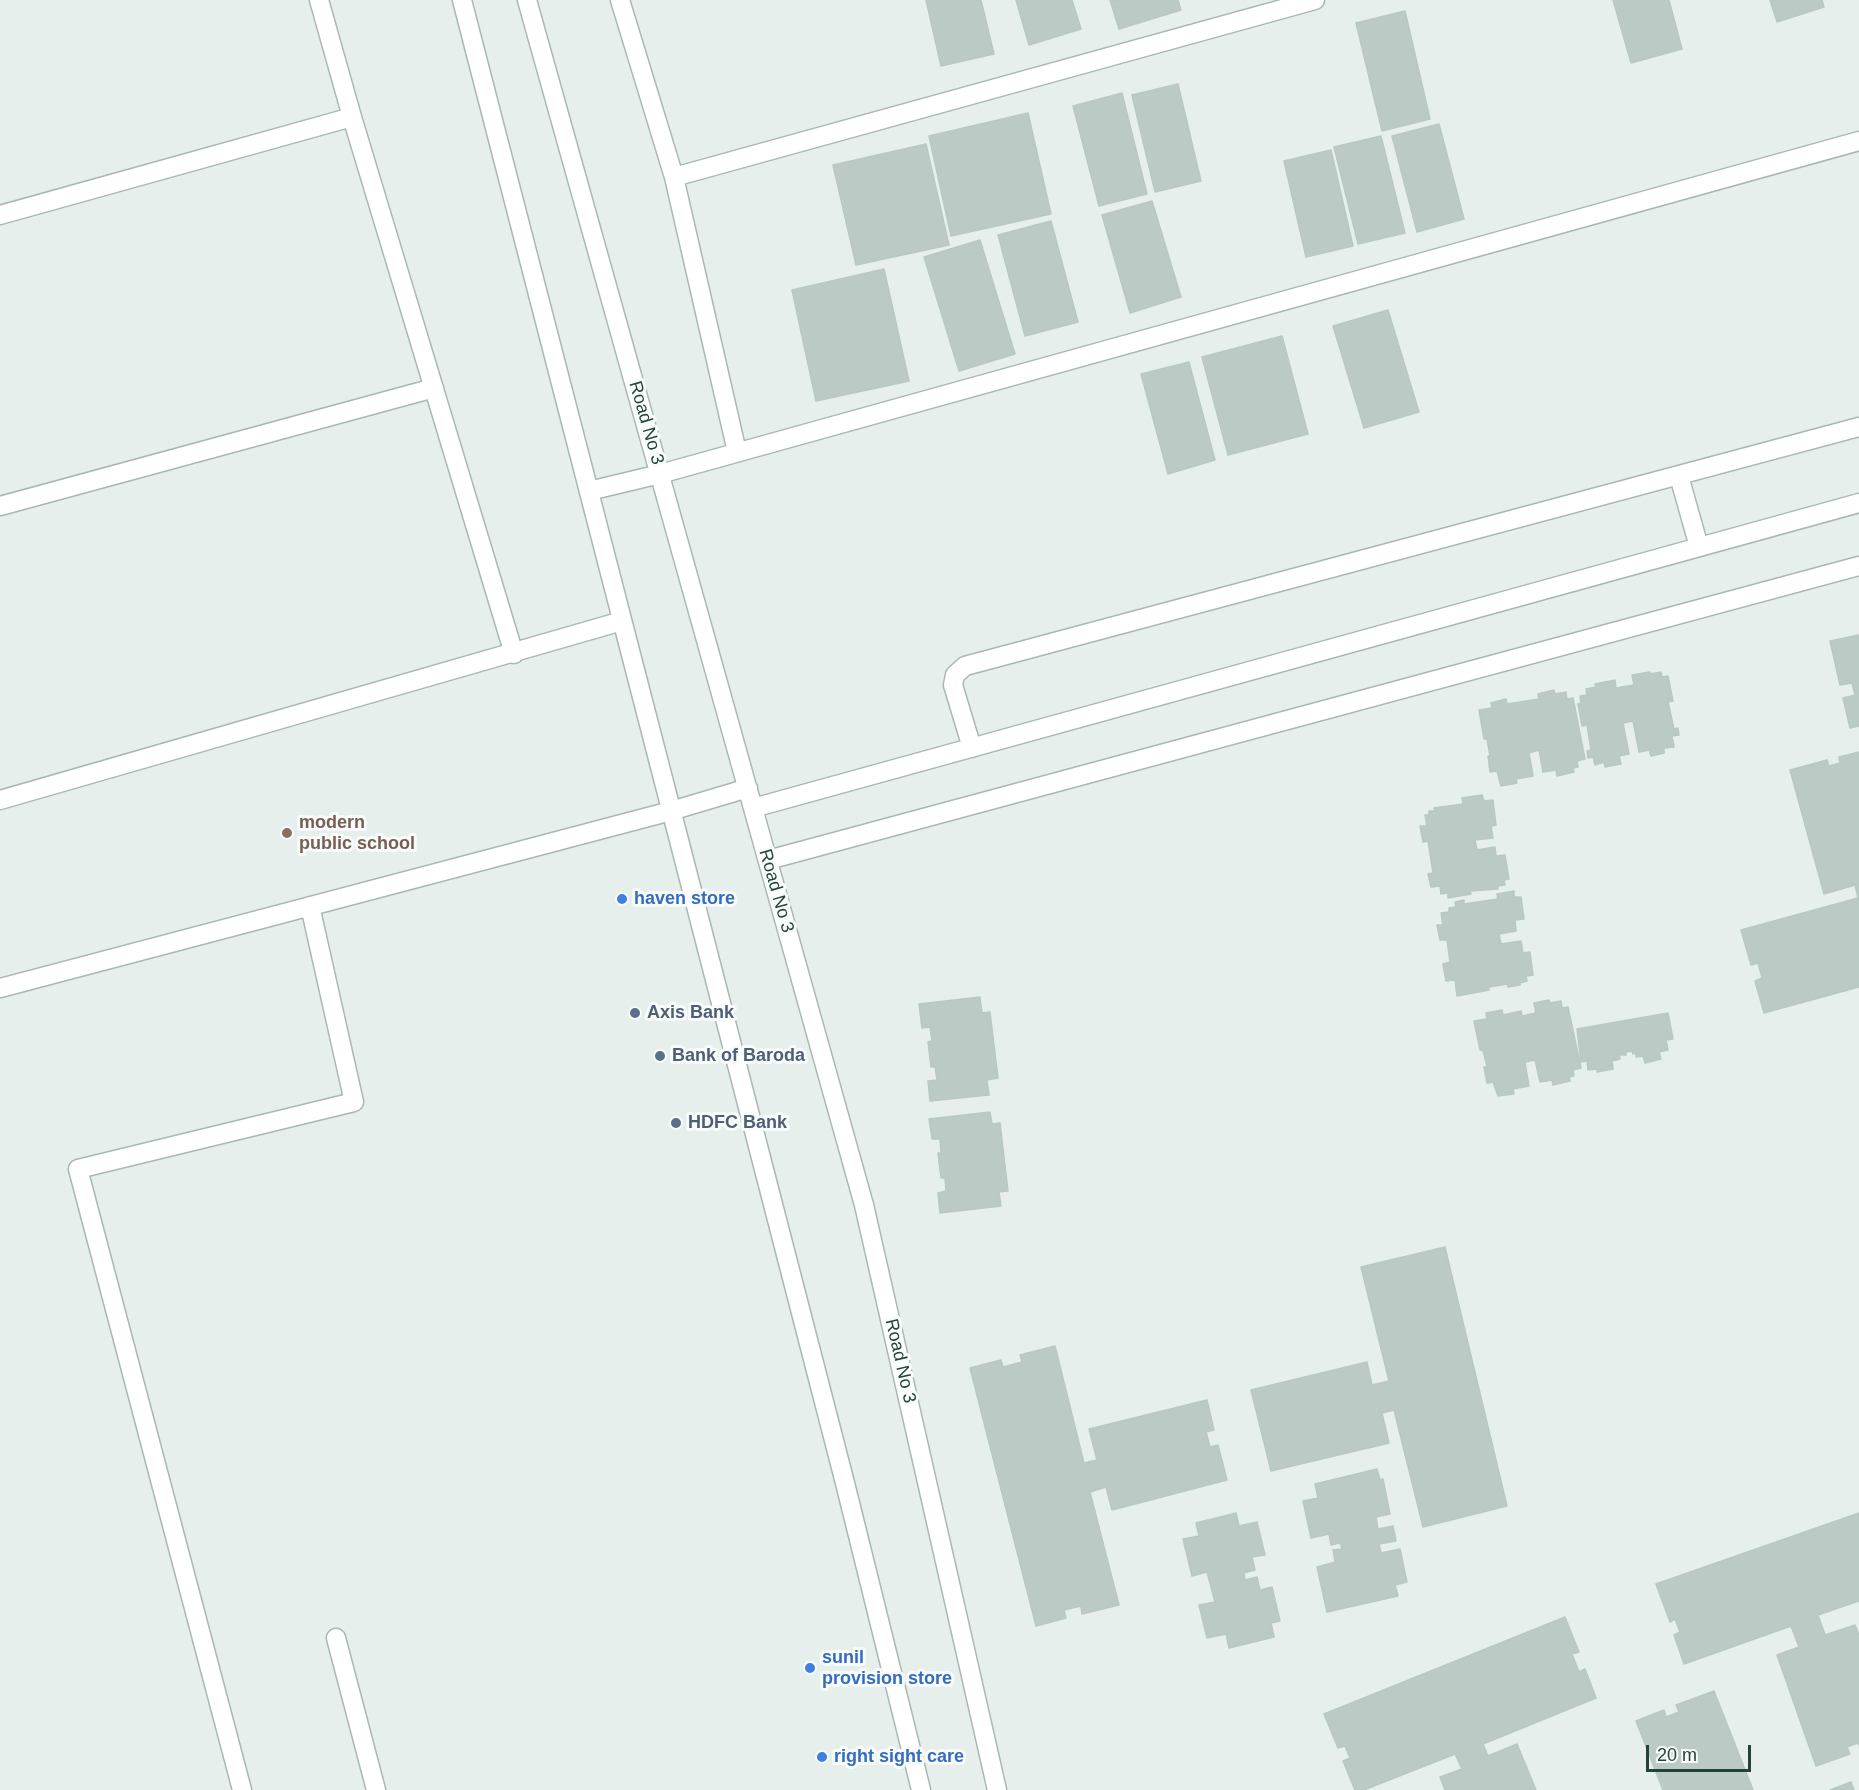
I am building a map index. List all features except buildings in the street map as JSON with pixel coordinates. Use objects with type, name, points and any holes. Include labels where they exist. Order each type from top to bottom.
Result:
[{"type":"street","points":[[319,0],[352,117],[514,654]]},
{"type":"street","points":[[462,0],[921,1790]]},
{"type":"street","name":"Road No 3","points":[[527,0],[864,1205],[997,1790]]},
{"type":"street","points":[[620,0],[674,177],[737,452]]},
{"type":"street","points":[[674,177],[1315,0]]},
{"type":"street","points":[[0,215],[352,117]]},
{"type":"street","points":[[589,490],[660,474],[1859,141]]},
{"type":"street","points":[[0,506],[434,388]]},
{"type":"street","points":[[972,748],[953,685],[955,675],[965,666],[1859,427]]},
{"type":"street","points":[[1679,476],[1700,547]]},
{"type":"street","points":[[753,808],[1859,503]]},
{"type":"street","points":[[768,860],[1859,566]]},
{"type":"street","points":[[0,800],[514,654],[622,621]]},
{"type":"street","points":[[0,988],[671,811],[748,788]]},
{"type":"street","points":[[242,1790],[78,1169],[354,1101],[310,906]]},
{"type":"street","points":[[336,1638],[376,1790]]},
{"type":"place","name":"modern public school","points":[[287,833]]},
{"type":"place","name":"haven store","points":[[622,899]]},
{"type":"place","name":"Axis Bank","points":[[635,1013]]},
{"type":"place","name":"Bank of Baroda","points":[[660,1056]]},
{"type":"place","name":"HDFC Bank","points":[[676,1123]]},
{"type":"place","name":"sunil provision store","points":[[810,1668]]},
{"type":"place","name":"right sight care","points":[[822,1757]]}]
